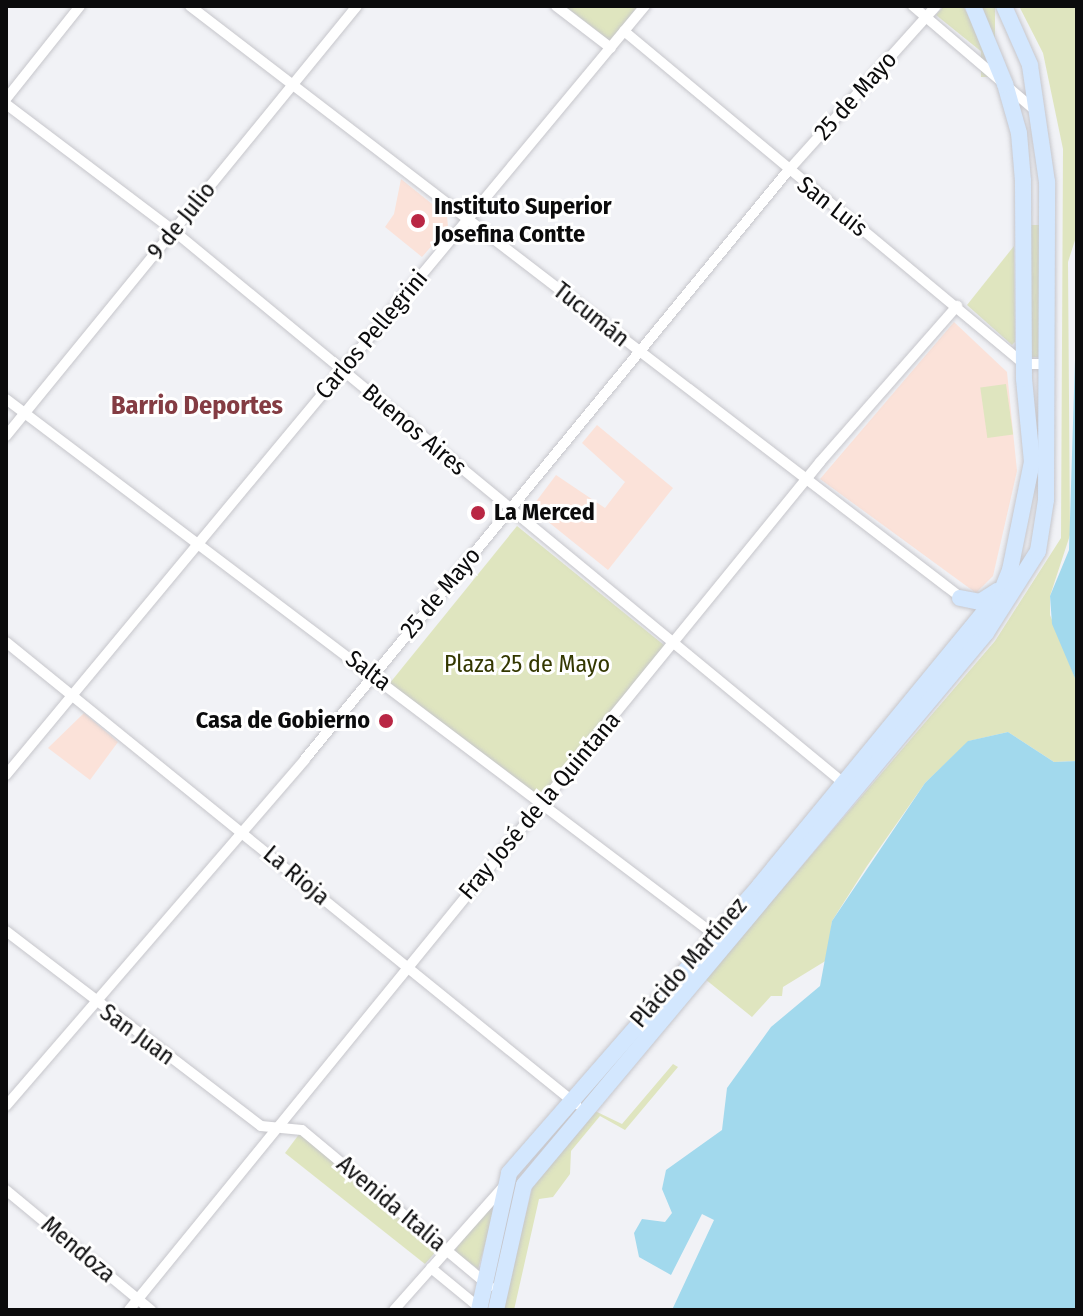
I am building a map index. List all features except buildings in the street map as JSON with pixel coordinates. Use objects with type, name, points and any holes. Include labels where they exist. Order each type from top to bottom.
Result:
[{"type":"main road","points":[[973,6],[1005,84],[1019,133],[1024,203],[1024,364],[1039,461],[1044,526],[1031,567],[988,619]]},
{"type":"main road","points":[[988,619],[1010,570],[1039,461],[1047,364],[1047,203],[1041,116],[1030,65],[1004,6]]},
{"type":"main road","points":[[1024,203],[1047,203]]},
{"type":"main road","points":[[1019,531],[1020,540],[1032,545],[1044,526]]},
{"type":"main road","points":[[960,598],[990,599],[1010,570]]},
{"type":"main road","name":"Plácido Martínez","points":[[524,1185],[729,945],[766,889],[988,619]]},
{"type":"main road","name":"Plácido Martínez","points":[[504,1184],[712,933],[766,889]]},
{"type":"main road","points":[[487,1307],[484,1283],[504,1184]]},
{"type":"main road","points":[[487,1307],[524,1185]]},
{"type":"street","points":[[6,102],[80,6]]},
{"type":"street","name":"Tucumán","points":[[190,6],[805,482],[988,619]]},
{"type":"street","name":"9 de Julio","points":[[6,436],[357,6]]},
{"type":"street","points":[[556,6],[611,48]]},
{"type":"street","name":"Carlos Pellegrini","points":[[6,775],[645,6]]},
{"type":"street","points":[[913,6],[1041,116]]},
{"type":"street","name":"25 de Mayo","points":[[6,1106],[243,831],[787,172],[936,6]]},
{"type":"street","name":"San Luis","points":[[624,31],[787,172],[957,306],[1024,364]]},
{"type":"street","name":"Buenos Aires","points":[[6,102],[174,231],[672,645],[849,787]]},
{"type":"street","name":"Fray José de la Quintana","points":[[129,1310],[275,1127],[805,482],[957,306]]},
{"type":"street","points":[[1024,364],[1047,364]]},
{"type":"street","name":"Salta","points":[[6,399],[729,945]]},
{"type":"street","name":"La Rioja","points":[[6,642],[243,831],[571,1102],[588,1108]]},
{"type":"street","name":"San Juan","points":[[6,931],[94,1004],[261,1126],[275,1127]]},
{"type":"street","name":"Avenida Italia","points":[[275,1127],[302,1130],[484,1283]]},
{"type":"street","points":[[504,1184],[524,1185]]},
{"type":"street","name":"Plácido Martínez","points":[[394,1310],[504,1184]]},
{"type":"street","name":"Mendoza","points":[[6,1190],[151,1310]]},
{"type":"street","name":"Avenida Italia","points":[[431,1268],[487,1307]]},
{"type":"shaded area","name":"Instituto Superior Josefina Contte","points":[[401,179],[447,216],[448,227],[422,257],[385,227],[394,214]]},
{"type":"shaded area","points":[[954,322],[1007,372],[1017,471],[993,576],[976,593],[820,479]]},
{"type":"shaded area","points":[[597,425],[673,488],[608,570],[536,512],[535,503],[556,475],[605,508],[625,482],[582,443]]},
{"type":"shaded area","points":[[84,713],[118,742],[90,780],[48,748]]},
{"type":"green space","points":[[565,6],[638,6],[610,41]]},
{"type":"green space","points":[[944,6],[963,6],[993,61],[936,15]]},
{"type":"green space","points":[[981,6],[995,6],[995,77],[981,77]]},
{"type":"green space","points":[[1019,6],[1077,6],[1077,234],[1068,262],[1070,535],[1050,596],[1050,615],[1077,683],[1077,761],[1054,762],[1008,732],[969,741],[925,783],[867,866],[832,921],[827,960],[783,987],[782,996],[771,996],[752,1017],[705,979],[995,641],[1061,538],[1063,149],[1043,53]]},
{"type":"green space","points":[[1028,225],[1040,225],[1040,357],[1028,357]]},
{"type":"green space","points":[[1014,246],[1015,342],[1012,345],[967,305]]},
{"type":"green space","points":[[1006,384],[1013,435],[987,438],[980,388]]},
{"type":"green space","name":"Plaza 25 de Mayo","points":[[517,526],[665,646],[538,803],[390,683]]},
{"type":"green space","points":[[673,1064],[678,1067],[625,1130],[600,1116],[571,1151],[570,1174],[553,1197],[539,1199],[514,1310],[502,1310],[534,1181],[595,1111],[622,1124]]},
{"type":"green space","points":[[300,1133],[439,1248],[425,1264],[285,1153]]},
{"type":"green space","points":[[492,1204],[496,1206],[478,1269],[454,1251]]},
{"type":"water","points":[[1077,296],[1077,683],[1052,624],[1050,596],[1069,550]]},
{"type":"water","points":[[1008,732],[1054,762],[1077,761],[1077,1310],[672,1310],[714,1220],[702,1214],[671,1275],[639,1257],[634,1233],[642,1219],[665,1222],[672,1213],[662,1189],[666,1170],[722,1130],[727,1088],[771,1027],[820,986],[832,921],[925,783],[968,741]]},
{"type":"place","name":"Instituto Superior Josefina Contte","points":[[418,221]]},
{"type":"place","name":"La Merced","points":[[478,513]]},
{"type":"place","name":"Casa de Gobierno","points":[[386,721]]},
{"type":"district","name":"Barrio Deportes","points":[[197,406]]}]
